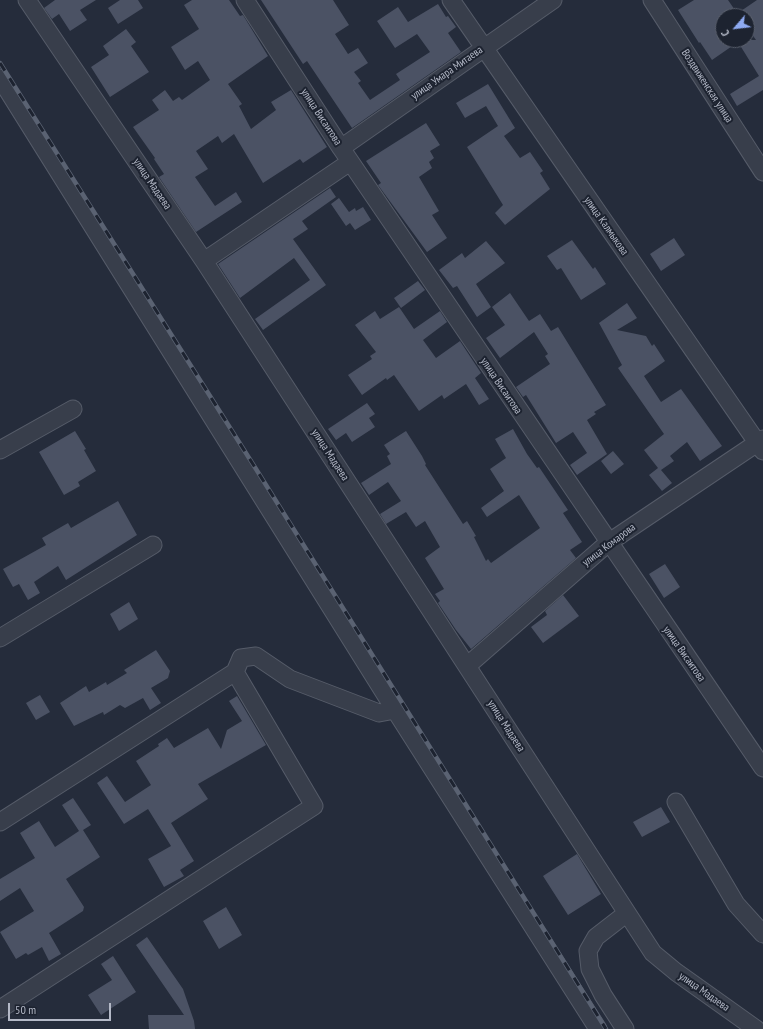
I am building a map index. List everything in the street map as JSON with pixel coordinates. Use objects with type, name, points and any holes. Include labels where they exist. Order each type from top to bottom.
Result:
[{"type":"street","name":"улица Мадаева","points":[[27,0],[204,261],[653,953],[676,972],[756,1029]]},
{"type":"street","name":"улица Висаитова","points":[[245,0],[345,155],[608,543],[763,768]]},
{"type":"street","name":"улица Калмыкова","points":[[451,0],[482,48],[761,444]]},
{"type":"street","name":"улица Умара Митаева","points":[[204,261],[345,155],[482,48],[553,0]]},
{"type":"street","name":"Воздвиженская улица","points":[[652,0],[763,172]]},
{"type":"street","points":[[0,78],[395,710],[598,1029]]},
{"type":"street","points":[[0,450],[72,409]]},
{"type":"street","name":"улица Комарова","points":[[467,666],[608,543],[761,444]]},
{"type":"street","points":[[0,638],[153,545]]},
{"type":"street","points":[[0,822],[235,672],[241,658],[256,656],[290,679],[379,713],[395,710]]},
{"type":"street","points":[[0,1009],[314,806],[235,672]]},
{"type":"street","points":[[676,802],[736,904],[763,934]]},
{"type":"street","points":[[625,1029],[603,995],[590,969],[588,951],[596,937],[627,913]]},
{"type":"building","points":[[55,0],[96,0],[80,10],[87,20],[70,31],[59,14],[52,19],[44,8]]},
{"type":"building","points":[[120,0],[138,0],[143,8],[118,24],[108,8]]},
{"type":"building","points":[[192,0],[229,0],[240,16],[243,15],[268,56],[228,84],[242,104],[239,106],[251,129],[276,110],[271,102],[291,90],[327,147],[303,163],[300,159],[263,183],[234,134],[222,143],[218,136],[196,151],[208,169],[195,177],[215,206],[236,192],[242,202],[196,232],[159,177],[164,174],[154,159],[155,158],[133,127],[159,110],[152,100],[165,90],[173,101],[179,97],[182,100],[210,80],[198,61],[185,70],[171,47],[199,29],[184,5]]},
{"type":"building","points":[[261,0],[333,0],[349,25],[335,34],[348,54],[358,48],[368,63],[354,72],[361,81],[358,83],[370,100],[400,80],[396,74],[430,52],[417,34],[395,48],[377,21],[398,7],[408,22],[438,4],[446,17],[448,16],[456,27],[448,33],[461,52],[352,128],[307,61],[303,64]]},
{"type":"building","points":[[694,0],[728,0],[734,8],[715,8],[715,48],[729,48],[712,60],[678,10]]},
{"type":"building","points":[[757,0],[763,0],[763,90],[737,106],[730,94],[759,76],[742,48],[755,48],[756,40],[755,8],[745,8]]},
{"type":"building","points":[[126,29],[136,42],[131,46],[149,72],[110,97],[91,67],[109,55],[103,46]]},
{"type":"building","points":[[488,84],[515,128],[504,136],[520,158],[530,152],[543,171],[540,173],[550,189],[505,225],[495,213],[503,205],[467,147],[498,126],[486,106],[465,118],[456,103]]},
{"type":"building","points":[[426,123],[440,145],[430,151],[434,158],[429,162],[432,168],[419,177],[439,211],[432,215],[447,238],[427,252],[378,185],[381,183],[366,161]]},
{"type":"building","points":[[330,188],[336,197],[302,221],[308,229],[293,239],[326,285],[263,330],[255,319],[310,280],[294,258],[240,298],[218,264]]},
{"type":"building","points":[[339,198],[349,212],[355,208],[356,211],[363,207],[371,220],[355,230],[350,223],[346,226],[331,204]]},
{"type":"building","points":[[674,238],[685,255],[661,271],[650,254]]},
{"type":"building","points":[[572,240],[593,269],[595,267],[606,284],[581,300],[561,268],[557,270],[547,256]]},
{"type":"building","points":[[486,241],[505,263],[476,284],[491,307],[477,317],[457,286],[453,288],[439,270],[462,253],[465,258]]},
{"type":"building","points":[[418,281],[425,290],[401,308],[394,298]]},
{"type":"building","points":[[510,293],[529,321],[540,314],[551,331],[558,327],[606,405],[594,412],[596,414],[587,420],[607,454],[577,475],[570,465],[587,453],[573,432],[556,443],[526,395],[523,397],[516,387],[550,364],[545,356],[548,354],[534,332],[500,358],[486,338],[505,325],[492,307]]},
{"type":"building","points":[[627,303],[637,318],[617,330],[646,336],[652,346],[654,344],[665,361],[644,376],[661,402],[681,389],[722,446],[700,461],[687,442],[670,456],[674,461],[661,470],[672,483],[662,491],[649,475],[658,468],[644,450],[664,434],[618,368],[622,365],[599,323]]},
{"type":"building","points":[[399,307],[414,329],[440,311],[447,322],[423,340],[436,358],[460,341],[481,373],[475,378],[489,399],[479,405],[466,384],[444,399],[442,395],[419,411],[394,375],[387,380],[386,378],[362,395],[348,375],[372,359],[370,356],[376,352],[355,325],[375,311],[380,319]]},
{"type":"building","points":[[367,403],[375,414],[369,418],[375,427],[352,442],[346,433],[336,440],[328,429]]},
{"type":"building","points":[[513,429],[527,454],[537,468],[539,467],[568,510],[563,513],[582,542],[570,550],[576,558],[471,649],[438,603],[440,601],[435,594],[444,589],[425,558],[440,547],[425,521],[416,527],[406,512],[386,524],[380,514],[401,501],[388,482],[369,495],[361,483],[391,464],[387,456],[390,454],[384,445],[406,431],[422,456],[426,464],[425,465],[463,524],[467,521],[476,536],[474,537],[486,561],[488,559],[491,563],[540,528],[519,495],[487,517],[481,508],[504,491],[490,469],[506,458],[495,439]]},
{"type":"building","points":[[75,431],[86,449],[84,450],[96,471],[78,482],[80,486],[64,495],[39,452]]},
{"type":"building","points":[[613,451],[624,464],[611,474],[601,461]]},
{"type":"building","points":[[118,501],[137,535],[66,580],[58,566],[34,582],[40,593],[28,600],[19,584],[13,587],[3,569],[46,545],[42,538],[68,523],[71,528]]},
{"type":"building","points":[[665,564],[680,587],[664,598],[649,574]]},
{"type":"building","points":[[563,595],[579,616],[543,643],[531,627],[547,615],[545,611]]},
{"type":"building","points":[[129,602],[138,619],[119,631],[110,614]]},
{"type":"building","points":[[156,650],[170,671],[168,678],[151,688],[161,703],[150,710],[143,698],[125,708],[120,705],[104,715],[103,712],[74,726],[60,703],[86,686],[89,692],[106,682],[107,685],[127,673],[124,670]]},
{"type":"building","points":[[40,695],[50,712],[36,720],[26,703]]},
{"type":"building","points":[[237,696],[266,745],[198,784],[208,799],[171,823],[194,861],[180,870],[184,876],[164,887],[148,859],[171,846],[148,809],[124,824],[97,783],[107,776],[125,802],[151,785],[136,761],[159,746],[158,744],[167,738],[174,748],[208,728],[221,749],[227,730],[242,721],[229,701]]},
{"type":"building","points":[[73,798],[91,825],[83,830],[100,857],[66,879],[84,907],[83,911],[49,933],[61,954],[49,961],[42,947],[28,955],[26,953],[16,959],[0,932],[34,911],[20,888],[0,901],[0,879],[35,858],[20,833],[39,821],[55,847],[79,831],[62,805]]},
{"type":"building","points":[[661,807],[670,822],[642,837],[633,822]]},
{"type":"building","points":[[577,854],[601,894],[568,915],[543,876]]},
{"type":"building","points":[[226,907],[242,935],[219,949],[203,921]]},
{"type":"building","points":[[147,937],[183,989],[194,1021],[195,1029],[149,1029],[148,1015],[184,1015],[136,945]]},
{"type":"building","points":[[113,956],[136,992],[101,1015],[88,995],[112,980],[101,964]]},
{"type":"railway","points":[[0,63],[606,1029]]}]
